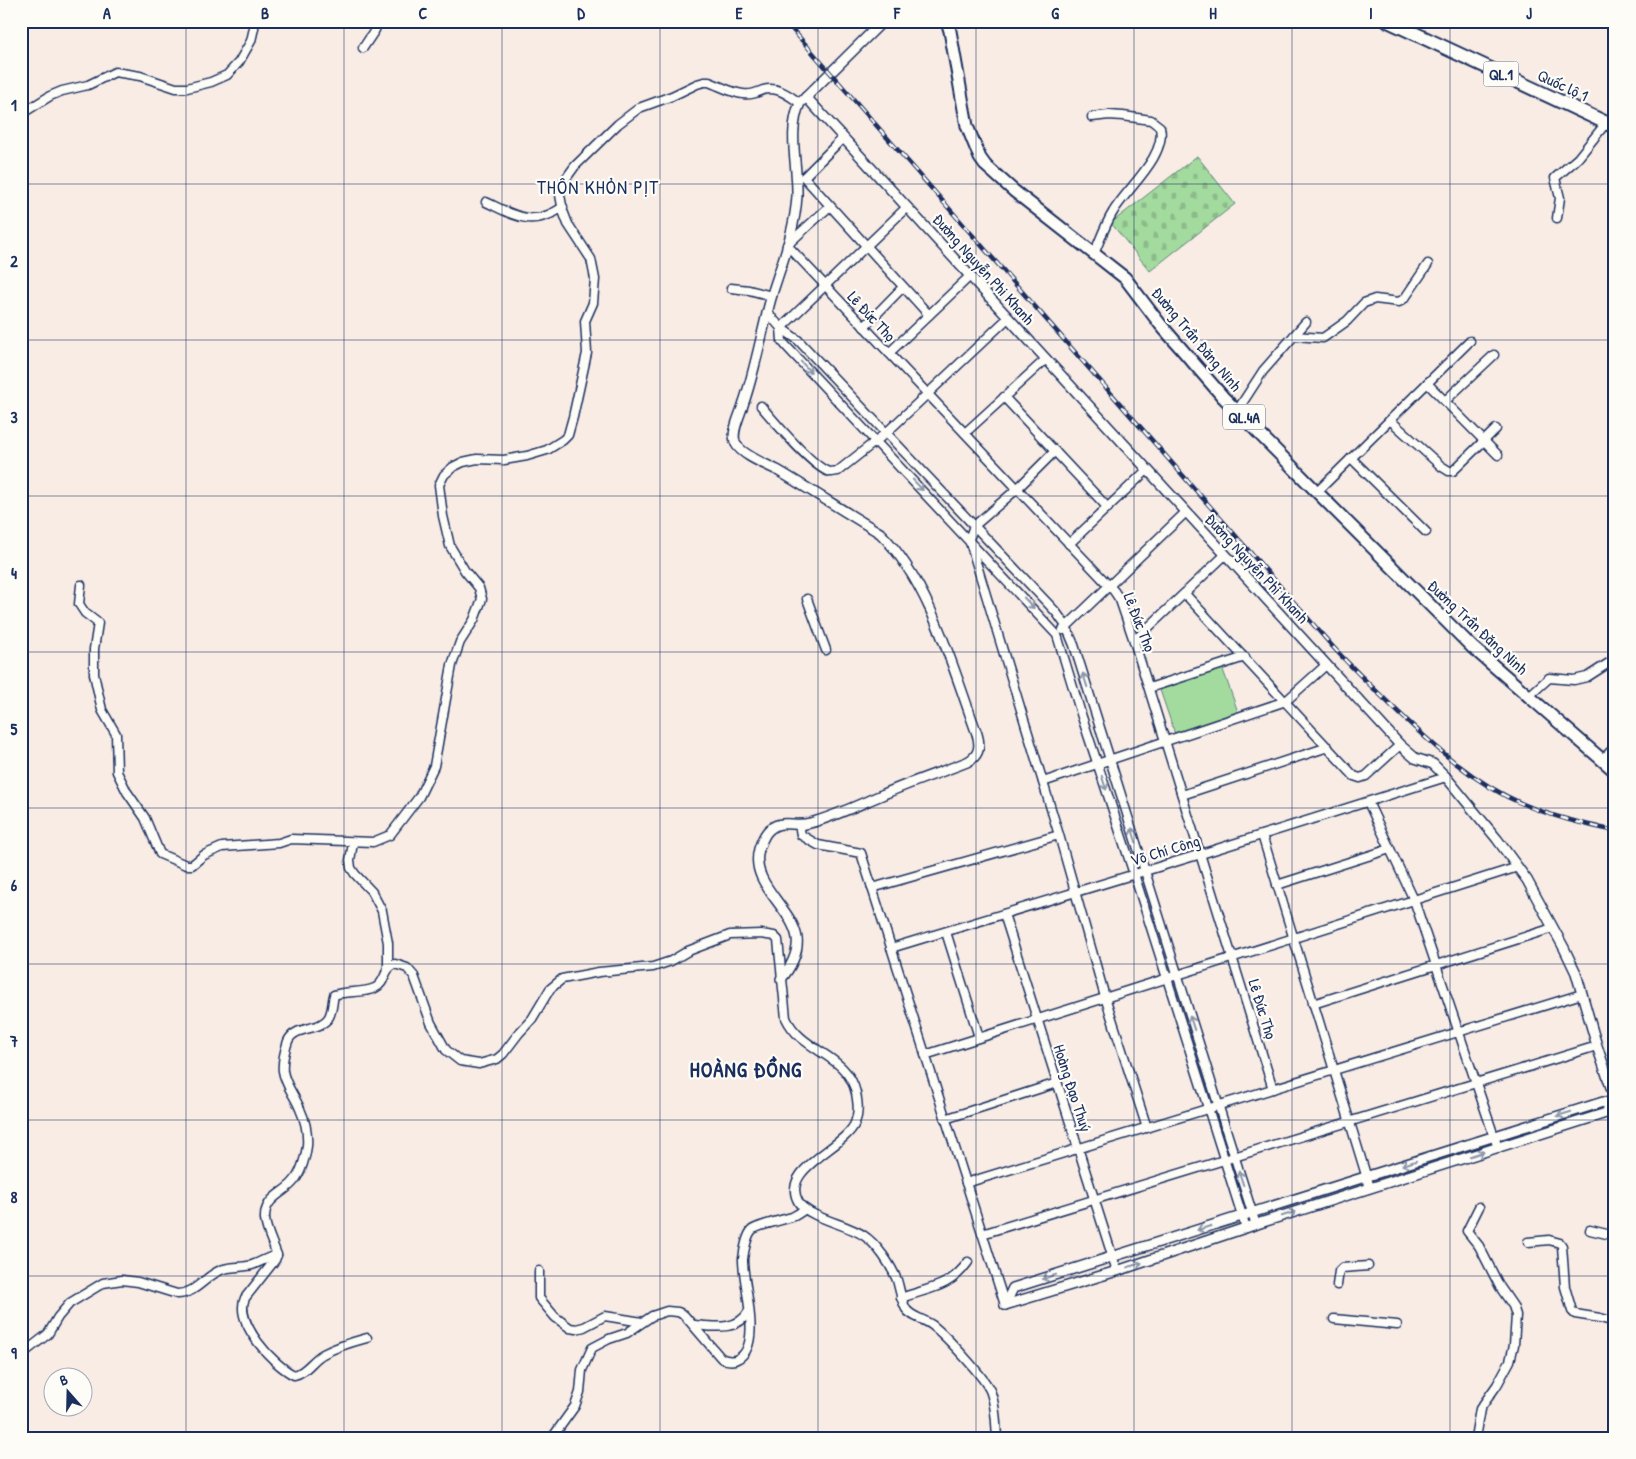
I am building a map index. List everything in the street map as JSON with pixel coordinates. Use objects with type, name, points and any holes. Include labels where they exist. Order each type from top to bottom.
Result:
[{"type":"highway","name":"Quốc lộ 1","points":[[1388,21],[1611,125]]},
{"type":"main road","name":"Đường Trần Đăng Ninh","points":[[947,21],[967,126],[980,158],[985,165],[996,176],[1125,278],[1183,351],[1223,397],[1317,492],[1472,647],[1615,771]]},
{"type":"street","points":[[21,114],[50,96],[62,91],[88,86],[115,72],[140,76],[176,88],[187,88],[211,82],[227,75],[239,62],[252,41],[254,21]]},
{"type":"street","points":[[363,48],[375,30],[378,21]]},
{"type":"street","points":[[781,979],[792,962],[797,939],[792,925],[766,885],[760,870],[757,856],[761,841],[768,831],[778,824],[788,822],[809,824],[838,814],[966,762],[978,753],[979,743],[943,642],[908,566],[892,545],[880,533],[739,449],[734,442],[734,434],[767,312],[794,224],[797,196],[794,120],[803,100],[883,21]]},
{"type":"street","points":[[81,585],[79,604],[85,613],[98,622],[94,649],[94,674],[102,710],[116,734],[117,772],[127,792],[145,818],[160,854],[186,865],[192,865],[209,852],[232,845],[274,843],[291,840],[373,842],[390,835],[419,797],[434,766],[452,665],[460,642],[474,620],[482,599],[479,588],[465,571],[450,546],[442,516],[439,485],[444,475],[453,467],[463,462],[477,459],[519,458],[547,450],[563,440],[568,434],[570,427],[586,353],[585,321],[593,303],[595,279],[591,258],[568,224],[560,195],[562,184],[575,166],[618,124],[639,108],[704,82],[742,94],[751,94],[769,89],[778,90],[803,100]]},
{"type":"street","name":"Đường Nguyễn Phi Khanh","points":[[803,100],[843,138],[907,207],[1400,745],[1415,758],[1433,764],[1497,838],[1535,894],[1572,964],[1613,1103]]},
{"type":"street","points":[[1092,117],[1109,115],[1151,120],[1160,127],[1162,136],[1153,160],[1112,213],[1094,254]]},
{"type":"street","points":[[1557,218],[1560,198],[1555,178],[1611,125]]},
{"type":"street","points":[[843,138],[804,177],[929,315]]},
{"type":"street","points":[[486,202],[518,216],[532,219],[552,213],[563,207]]},
{"type":"street","points":[[787,246],[830,206]]},
{"type":"street","points":[[781,328],[907,207]]},
{"type":"street","name":"Lê Đức Thọ","points":[[787,246],[1070,544],[1120,600],[1201,854],[1272,1089]]},
{"type":"street","points":[[1294,336],[1323,338],[1347,320],[1364,303],[1375,299],[1399,302],[1405,298],[1428,264]]},
{"type":"street","points":[[889,353],[970,276]]},
{"type":"street","points":[[864,327],[903,287]]},
{"type":"street","points":[[731,288],[750,290],[772,296]]},
{"type":"street","points":[[767,312],[781,328],[798,340],[1056,612],[1066,626],[1074,645],[1256,1225]]},
{"type":"street","points":[[761,406],[799,448],[821,467],[829,472],[838,471],[886,433],[1008,318]]},
{"type":"street","points":[[1237,411],[1263,371],[1306,322]]},
{"type":"street","points":[[781,328],[782,341],[787,347],[1057,635],[1246,1228]]},
{"type":"street","points":[[1317,492],[1470,341]]},
{"type":"street","points":[[1445,401],[1494,354]]},
{"type":"street","points":[[964,433],[1046,359]]},
{"type":"street","points":[[1427,383],[1498,455]]},
{"type":"street","points":[[1004,397],[1108,508]]},
{"type":"street","points":[[1390,420],[1449,471],[1453,471],[1496,430]]},
{"type":"street","points":[[1055,451],[1017,489],[974,526],[969,539],[1059,834],[1105,997],[1148,1128]]},
{"type":"street","points":[[1351,458],[1426,532]]},
{"type":"street","points":[[1070,544],[1147,470]]},
{"type":"street","points":[[1057,635],[1186,512]]},
{"type":"street","points":[[1134,641],[1226,555]]},
{"type":"street","points":[[1186,594],[1354,776],[1360,778],[1366,776],[1400,745]]},
{"type":"street","points":[[807,599],[826,650]]},
{"type":"street","points":[[1149,688],[1245,657]]},
{"type":"street","points":[[1529,696],[1549,678],[1574,680],[1587,677],[1615,659]]},
{"type":"street","points":[[1043,782],[1286,701],[1326,665]]},
{"type":"street","points":[[1182,795],[1328,747]]},
{"type":"street","points":[[1602,760],[1615,747]]},
{"type":"street","name":"Võ Chí Công","points":[[891,948],[1446,777]]},
{"type":"street","points":[[1368,802],[1414,900],[1498,1148]]},
{"type":"street","points":[[799,824],[801,835],[818,845],[861,853],[1004,1305]]},
{"type":"street","points":[[872,888],[1059,834]]},
{"type":"street","points":[[1262,834],[1370,1188]]},
{"type":"street","points":[[353,843],[350,860],[351,868],[372,892],[382,911],[388,943],[388,968],[382,982],[375,987],[354,993],[334,995],[332,1008],[323,1024],[297,1032],[289,1039],[285,1052],[283,1071],[306,1129],[307,1152],[294,1182],[271,1202],[267,1210],[265,1218],[277,1254],[271,1265],[244,1298],[242,1310],[248,1327],[277,1365],[294,1375],[298,1374],[322,1354],[367,1338]]},
{"type":"street","points":[[1277,884],[1390,849]]},
{"type":"street","points":[[925,1054],[1518,867]]},
{"type":"street","name":"Hoàng Đạo Thuý","points":[[1004,914],[1117,1271]]},
{"type":"street","points":[[1314,1004],[1553,928]]},
{"type":"street","points":[[946,932],[979,1037]]},
{"type":"street","points":[[388,968],[395,964],[407,968],[414,976],[431,1023],[446,1050],[460,1061],[479,1064],[497,1059],[503,1054],[519,1032],[532,1019],[550,989],[562,979],[599,972],[653,967],[730,935],[760,934],[774,936],[778,940],[786,1018],[791,1030],[848,1073],[854,1084],[859,1109],[855,1123],[848,1134],[810,1164],[798,1179],[795,1186],[795,1194],[799,1203],[805,1209],[863,1235],[887,1262],[908,1312],[933,1326],[983,1377],[994,1400],[997,1438]]},
{"type":"street","points":[[966,1183],[1582,994]]},
{"type":"street","points":[[982,1234],[1597,1046]]},
{"type":"street","points":[[945,1119],[1057,1083]]},
{"type":"street","points":[[1602,1102],[1613,1103],[1606,1113],[1117,1271],[1004,1305],[1013,1288],[1494,1135],[1602,1102]]},
{"type":"street","points":[[1475,1438],[1480,1408],[1497,1385],[1510,1362],[1516,1328],[1516,1315],[1513,1306],[1500,1287],[1477,1241],[1467,1231],[1479,1207]]},
{"type":"street","points":[[552,1438],[575,1406],[580,1392],[582,1370],[592,1348],[616,1336],[627,1333],[652,1316],[667,1312],[684,1314],[721,1358],[725,1360],[735,1360],[745,1353],[748,1344],[750,1309],[743,1259],[751,1231],[758,1226],[793,1217],[805,1209]]},
{"type":"street","points":[[1590,1230],[1615,1236]]},
{"type":"street","points":[[1528,1242],[1550,1240],[1561,1244],[1565,1287],[1572,1312],[1615,1322]]},
{"type":"street","points":[[21,1355],[48,1334],[70,1302],[104,1283],[122,1280],[138,1282],[177,1294],[183,1294],[221,1270],[252,1265],[277,1254]]},
{"type":"street","points":[[901,1298],[946,1283],[961,1272],[968,1262]]},
{"type":"street","points":[[1337,1284],[1339,1271],[1342,1268],[1368,1266]]},
{"type":"street","points":[[539,1271],[539,1298],[555,1317],[570,1328],[584,1327],[605,1316],[642,1322]]},
{"type":"street","points":[[695,1326],[727,1327],[746,1317],[750,1309]]},
{"type":"street","points":[[1334,1319],[1397,1325]]},
{"type":"green space","points":[[1197,156],[1235,204],[1150,271],[1111,223]]},
{"type":"green space","points":[[1222,667],[1238,712],[1175,734],[1160,690]]},
{"type":"railway","points":[[785,21],[1333,647],[1373,688],[1456,764],[1488,786],[1505,796],[1546,813],[1615,831]]},
{"type":"district","name":"THÔN KHỎN PỊT","points":[[598,187]]},
{"type":"district","name":"HOÀNG ĐỒNG","points":[[746,1069]]}]
